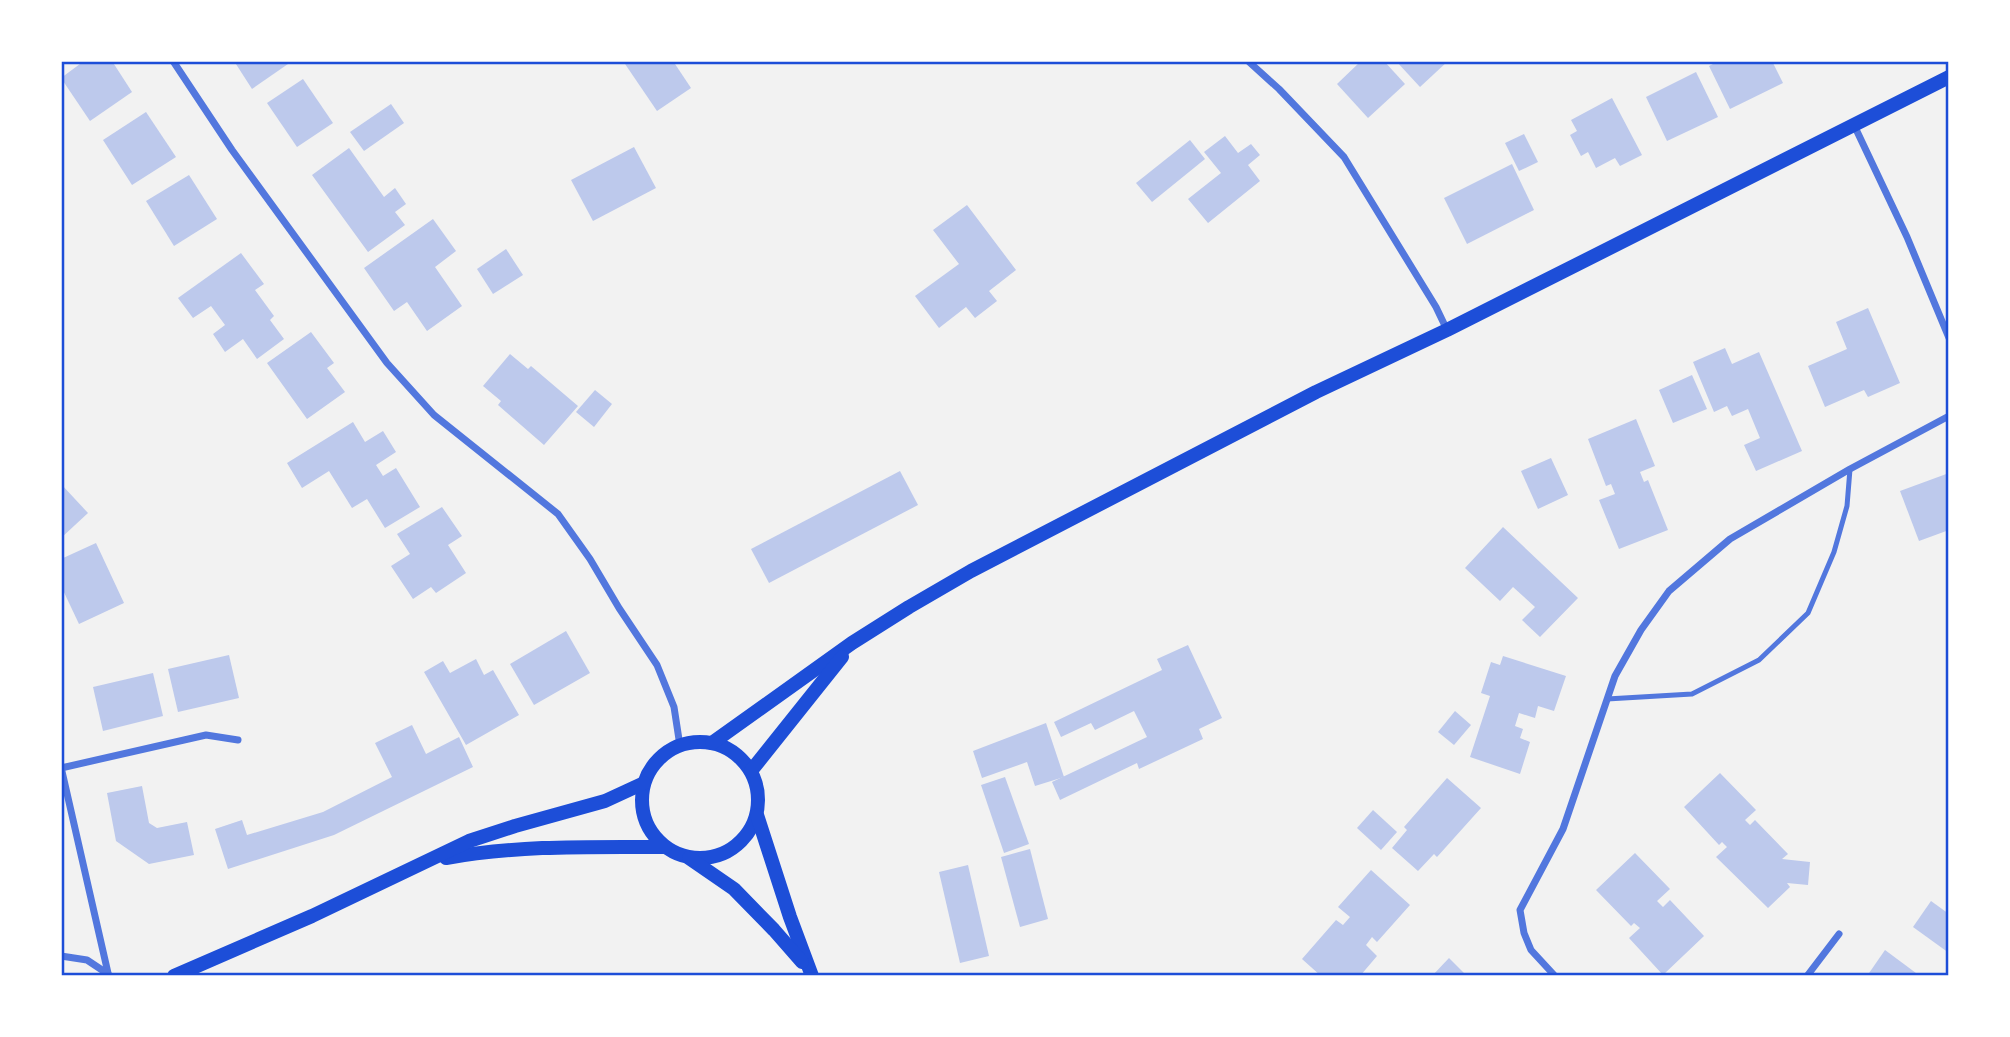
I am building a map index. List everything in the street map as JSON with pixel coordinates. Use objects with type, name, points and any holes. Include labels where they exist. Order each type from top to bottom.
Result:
[{"type":"main road","points":[[712,743],[852,643],[971,571],[1316,392],[1447,330],[1949,77]]},
{"type":"main road","points":[[751,771],[852,643]]},
{"type":"main road","points":[[689,858],[715,857],[732,850],[750,831],[759,806],[758,787],[751,771],[734,752],[712,743],[696,742],[680,746],[658,760],[644,783],[642,801],[645,818],[653,834],[665,847],[689,858],[734,889],[774,929],[810,972]]},
{"type":"main road","points":[[174,976],[312,916],[469,841],[514,825],[605,801],[644,783]]},
{"type":"main road","points":[[757,815],[810,972]]},
{"type":"main road","points":[[429,861],[517,849],[665,847]]},
{"type":"street","points":[[173,61],[254,181],[387,363],[433,415],[558,514],[590,559],[657,666],[674,707],[680,746]]},
{"type":"street","points":[[1248,61],[1279,89],[1344,157],[1436,307],[1447,330]]},
{"type":"street","points":[[1854,125],[1907,237],[1949,338]]},
{"type":"street","points":[[1555,976],[1531,950],[1524,933],[1520,910],[1563,828],[1615,676],[1641,630],[1669,591],[1730,538],[1949,416]]},
{"type":"street","points":[[108,975],[61,768],[206,735],[238,740]]},
{"type":"street","points":[[1807,976],[1839,934]]},
{"type":"street","points":[[61,956],[87,960],[108,975]]},
{"type":"lane","points":[[1607,699],[1692,694],[1759,660],[1808,613],[1837,541],[1847,506],[1850,469]]},
{"type":"building","points":[[84,61],[112,61],[132,92],[90,121],[61,78]]},
{"type":"building","points":[[234,61],[286,61],[288,64],[252,89]]},
{"type":"building","points":[[623,61],[673,61],[691,88],[657,111]]},
{"type":"building","points":[[1361,61],[1384,61],[1405,84],[1368,118],[1337,84]]},
{"type":"building","points":[[1396,61],[1448,61],[1420,87]]},
{"type":"building","points":[[1719,61],[1772,61],[1783,83],[1730,109],[1709,66]]},
{"type":"building","points":[[1696,72],[1718,117],[1667,141],[1646,97]]},
{"type":"building","points":[[303,79],[333,123],[297,147],[267,103]]},
{"type":"building","points":[[1612,98],[1642,155],[1620,166],[1615,158],[1596,168],[1588,152],[1581,156],[1570,135],[1577,131],[1571,120]]},
{"type":"building","points":[[391,104],[404,123],[364,151],[350,132]]},
{"type":"building","points":[[146,112],[176,157],[132,185],[103,140]]},
{"type":"building","points":[[1524,134],[1538,162],[1519,171],[1505,143]]},
{"type":"building","points":[[1225,136],[1238,153],[1251,144],[1260,155],[1248,165],[1260,181],[1208,223],[1188,199],[1221,173],[1204,152]]},
{"type":"building","points":[[1190,140],[1205,159],[1152,202],[1136,183]]},
{"type":"building","points":[[634,147],[656,188],[593,221],[571,180]]},
{"type":"building","points":[[349,148],[384,197],[395,188],[406,204],[395,212],[405,225],[368,252],[312,175]]},
{"type":"building","points":[[1512,164],[1534,210],[1467,244],[1444,198]]},
{"type":"building","points":[[189,175],[217,219],[174,246],[146,201]]},
{"type":"building","points":[[967,205],[1016,270],[989,291],[997,301],[975,318],[966,307],[939,328],[915,296],[959,264],[933,230]]},
{"type":"building","points":[[433,219],[456,251],[435,267],[462,306],[427,331],[407,302],[394,311],[364,268]]},
{"type":"building","points":[[506,249],[523,275],[493,294],[477,269]]},
{"type":"building","points":[[241,253],[264,284],[255,290],[274,316],[270,320],[284,339],[257,359],[243,339],[225,352],[213,334],[225,325],[211,306],[193,318],[178,298]]},
{"type":"building","points":[[1868,308],[1900,383],[1868,397],[1864,390],[1825,407],[1808,366],[1847,349],[1836,322]]},
{"type":"building","points":[[311,332],[334,363],[327,368],[345,392],[307,419],[267,363]]},
{"type":"building","points":[[1725,348],[1732,364],[1759,352],[1802,451],[1756,471],[1744,445],[1760,438],[1748,409],[1732,416],[1727,406],[1714,412],[1693,362]]},
{"type":"building","points":[[510,354],[528,369],[531,366],[578,406],[544,445],[498,405],[501,401],[483,386]]},
{"type":"building","points":[[1692,375],[1707,409],[1673,423],[1659,390]]},
{"type":"building","points":[[595,390],[612,404],[594,427],[576,412]]},
{"type":"building","points":[[1636,419],[1655,466],[1640,472],[1644,482],[1648,480],[1668,530],[1619,549],[1599,500],[1615,494],[1611,484],[1606,486],[1588,439]]},
{"type":"building","points":[[353,422],[365,442],[383,431],[396,452],[376,465],[383,476],[396,468],[420,507],[385,528],[367,499],[352,508],[329,471],[302,488],[287,463]]},
{"type":"building","points":[[1551,458],[1568,495],[1538,509],[1521,471]]},
{"type":"building","points":[[900,471],[918,505],[769,583],[751,549]]},
{"type":"building","points":[[1949,473],[1949,530],[1919,541],[1900,491]]},
{"type":"building","points":[[61,484],[88,513],[61,538]]},
{"type":"building","points":[[442,507],[462,536],[448,545],[466,573],[436,593],[431,587],[413,599],[391,566],[410,554],[397,534]]},
{"type":"building","points":[[1503,527],[1578,598],[1540,637],[1522,620],[1535,607],[1513,587],[1500,601],[1465,568]]},
{"type":"building","points":[[96,543],[124,603],[79,624],[61,586],[61,559]]},
{"type":"building","points":[[566,631],[590,673],[534,705],[510,664]]},
{"type":"building","points":[[1188,645],[1222,718],[1199,729],[1203,739],[1139,769],[1137,763],[1060,800],[1052,782],[1147,737],[1134,711],[1095,730],[1091,723],[1061,737],[1054,722],[1162,670],[1157,659]]},
{"type":"building","points":[[229,655],[239,698],[178,712],[168,669]]},
{"type":"building","points":[[1503,656],[1566,676],[1554,711],[1538,706],[1535,718],[1519,713],[1515,726],[1523,729],[1520,738],[1530,742],[1520,774],[1470,757],[1490,696],[1481,693],[1491,662],[1500,665]]},
{"type":"building","points":[[476,659],[484,675],[493,670],[519,715],[466,745],[424,672],[443,661],[450,673]]},
{"type":"building","points":[[153,673],[163,716],[103,731],[93,687]]},
{"type":"building","points":[[1455,711],[1471,725],[1454,745],[1438,732]]},
{"type":"building","points":[[1046,723],[1064,777],[1035,786],[1027,762],[982,778],[973,751]]},
{"type":"building","points":[[412,725],[426,754],[459,737],[473,767],[334,835],[228,869],[215,829],[242,820],[247,835],[323,812],[392,777],[375,743]]},
{"type":"building","points":[[1720,773],[1756,810],[1745,820],[1750,825],[1755,820],[1788,854],[1782,859],[1810,862],[1808,885],[1787,883],[1790,887],[1768,908],[1716,857],[1727,847],[1722,842],[1719,845],[1684,807]]},
{"type":"building","points":[[1005,777],[1029,844],[1004,853],[981,785]]},
{"type":"building","points":[[1447,778],[1481,808],[1437,857],[1434,854],[1418,871],[1392,848],[1407,830],[1404,827]]},
{"type":"building","points":[[142,786],[149,823],[157,828],[187,822],[194,855],[149,864],[116,841],[107,793]]},
{"type":"building","points":[[1373,810],[1397,832],[1381,850],[1357,828]]},
{"type":"building","points":[[1030,849],[1048,919],[1020,927],[1001,857]]},
{"type":"building","points":[[1635,853],[1670,889],[1657,901],[1663,907],[1670,900],[1704,936],[1663,975],[1629,938],[1640,928],[1634,923],[1631,926],[1596,890]]},
{"type":"building","points":[[968,865],[989,956],[960,963],[939,872]]},
{"type":"building","points":[[1371,870],[1410,905],[1377,942],[1372,937],[1366,945],[1377,956],[1360,976],[1321,976],[1302,959],[1336,920],[1343,925],[1350,917],[1338,907]]},
{"type":"building","points":[[1931,901],[1949,914],[1949,953],[1913,927]]},
{"type":"building","points":[[1885,950],[1920,976],[1867,976]]},
{"type":"building","points":[[1449,958],[1467,976],[1432,976]]}]
